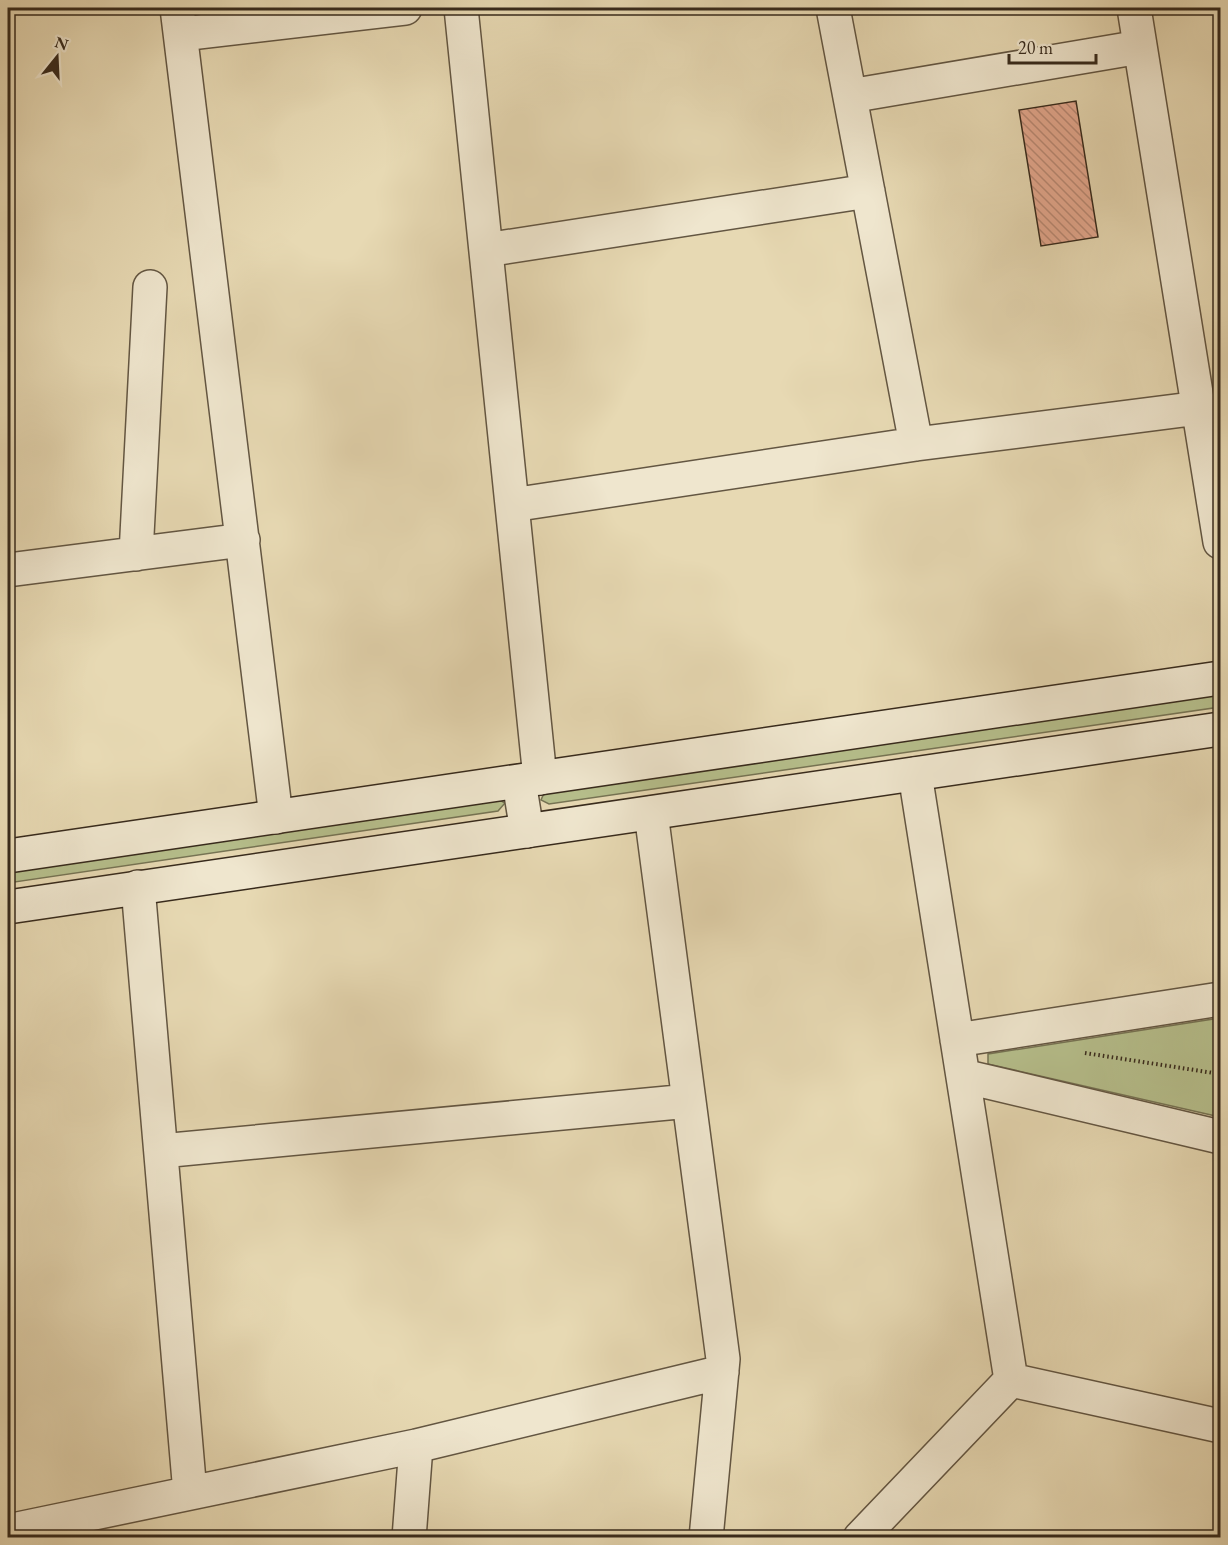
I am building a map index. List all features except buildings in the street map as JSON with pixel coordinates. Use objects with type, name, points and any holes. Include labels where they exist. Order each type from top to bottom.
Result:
[{"type":"street","points":[[276,817],[179,20],[405,8]]},
{"type":"street","points":[[461,8],[512,505],[530,780],[527,831]]},
{"type":"street","points":[[833,8],[916,444]]},
{"type":"street","points":[[1134,8],[1221,542]]},
{"type":"street","points":[[850,96],[1140,47]]},
{"type":"street","points":[[486,250],[868,191]]},
{"type":"street","points":[[136,554],[150,287]]},
{"type":"street","points":[[512,505],[916,444],[1199,408]]},
{"type":"street","points":[[8,570],[243,540]]},
{"type":"street","points":[[8,856],[1221,678]]},
{"type":"street","points":[[8,907],[1221,729]]},
{"type":"street","points":[[915,774],[1011,1380]]},
{"type":"street","points":[[651,813],[723,1359],[706,1538]]},
{"type":"street","points":[[138,888],[190,1493]]},
{"type":"street","points":[[957,1040],[1221,999]]},
{"type":"street","points":[[963,1076],[1221,1137]]},
{"type":"street","points":[[161,1151],[689,1101]]},
{"type":"street","points":[[8,1531],[416,1446],[722,1372]]},
{"type":"street","points":[[1011,1380],[1221,1426]]},
{"type":"street","points":[[861,1537],[1011,1380]]},
{"type":"street","points":[[409,1538],[416,1446]]},
{"type":"path","points":[[1085,1053],[1221,1074]]},
{"type":"green space","points":[[1220,693],[1220,707],[549,804],[541,800],[545,791]]},
{"type":"green space","points":[[496,798],[505,803],[498,811],[8,883],[8,869]]},
{"type":"green space","points":[[1220,1018],[1220,1117],[988,1064],[988,1054]]}]
